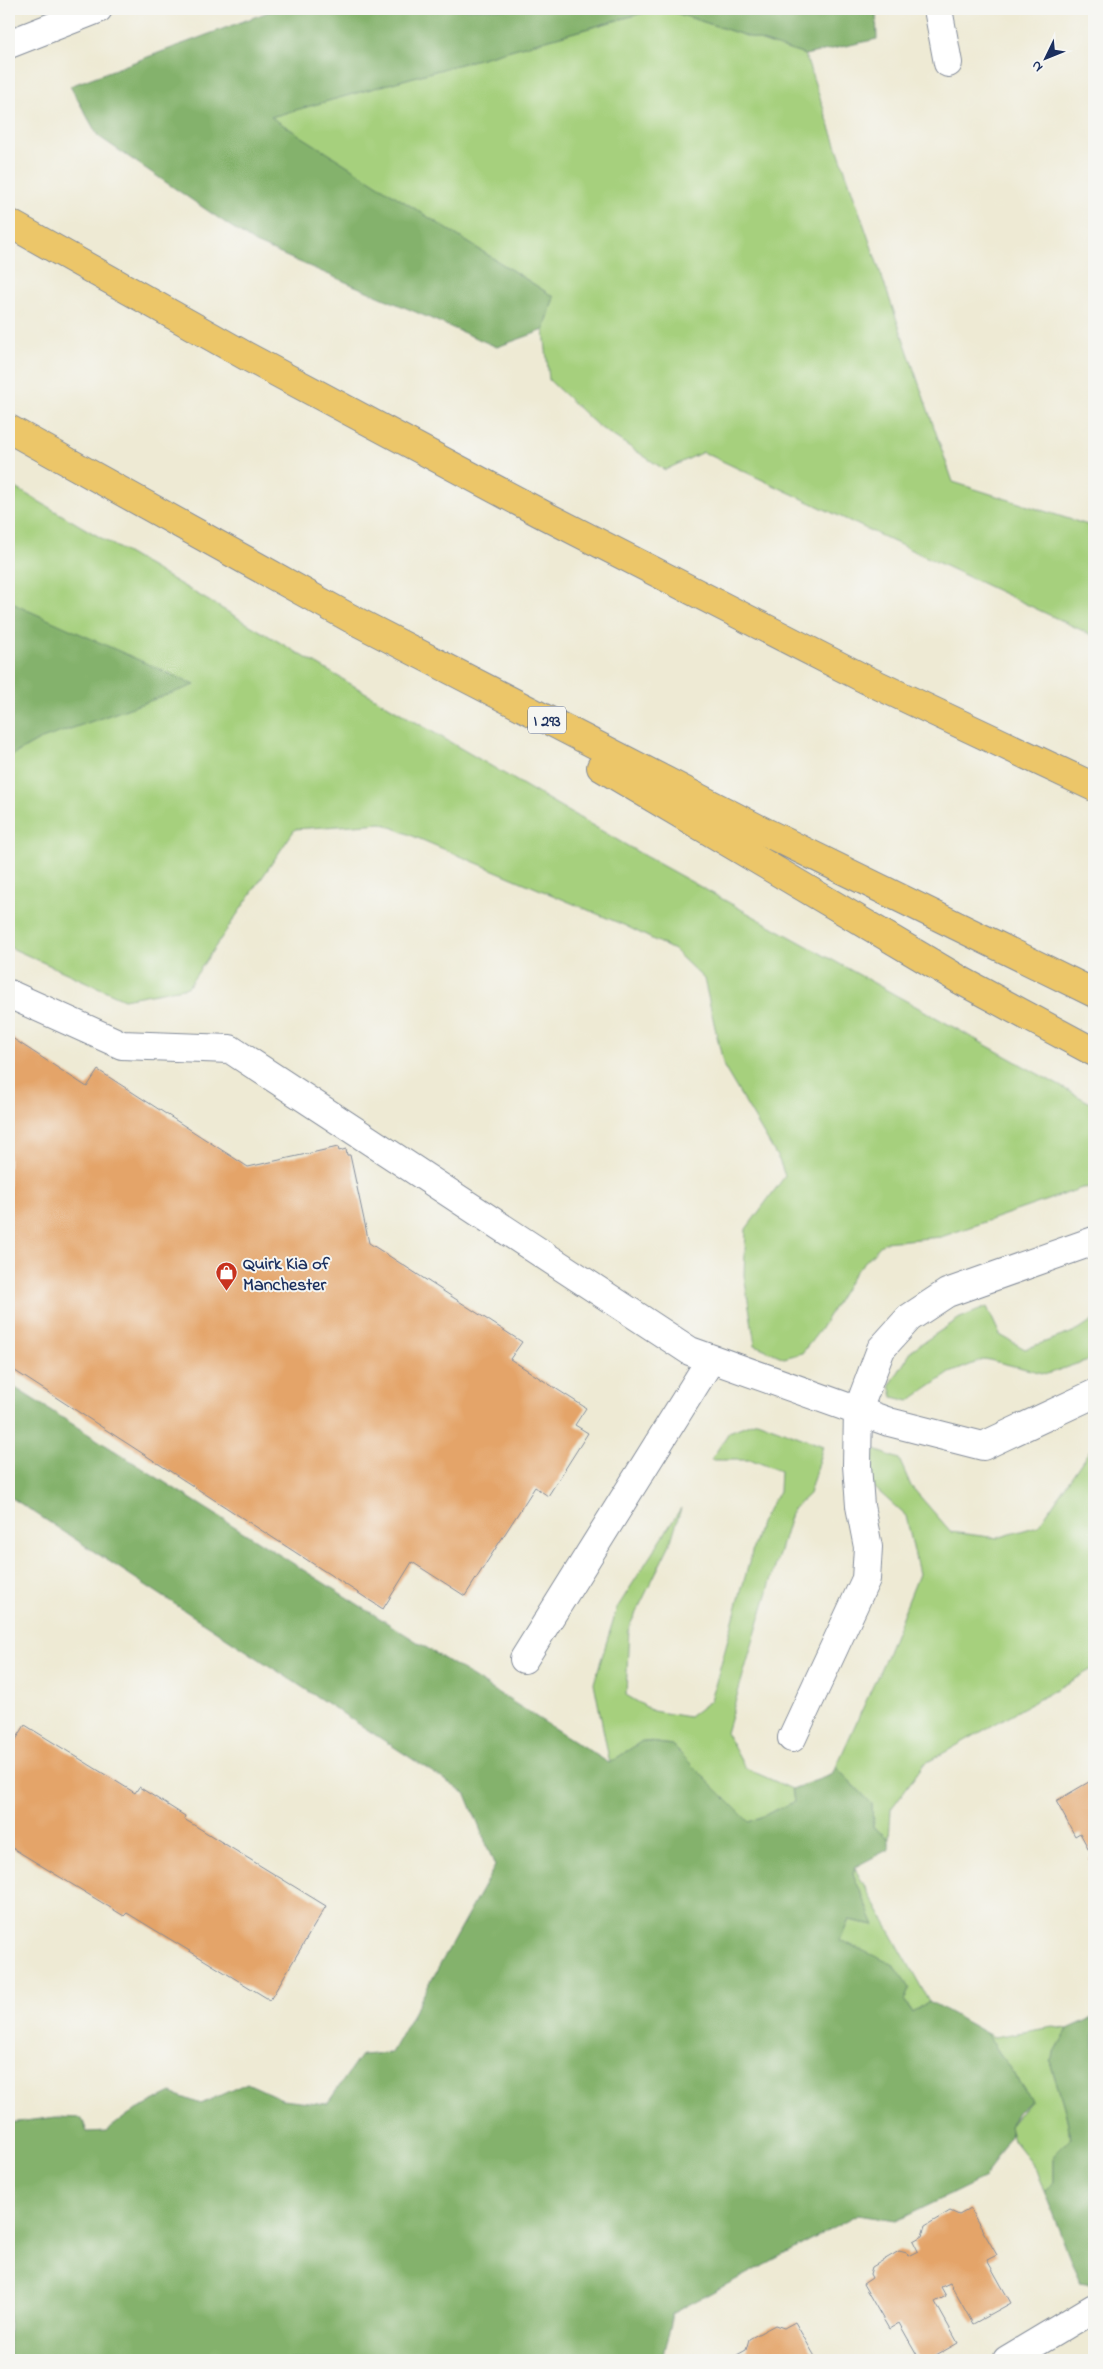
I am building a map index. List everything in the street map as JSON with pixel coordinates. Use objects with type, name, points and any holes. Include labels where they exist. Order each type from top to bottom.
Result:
[{"type":"highway","points":[[9,223],[246,356],[551,518],[865,679],[1094,787]]},
{"type":"highway","name":"I 293","points":[[9,429],[350,618],[759,829],[1094,993]]},
{"type":"highway","points":[[350,618],[962,980],[1094,1052]]},
{"type":"street","points":[[9,44],[98,9]]},
{"type":"street","points":[[938,9],[948,63]]},
{"type":"street","points":[[9,994],[122,1045],[230,1049],[690,1352],[889,1422],[983,1446],[1094,1394]]},
{"type":"street","points":[[792,1738],[866,1580],[868,1547],[860,1506],[857,1465],[858,1410],[881,1349],[909,1318],[947,1293],[1094,1241]]},
{"type":"street","points":[[524,1659],[711,1359]]},
{"type":"street","points":[[1007,2360],[1094,2308]]},
{"type":"green space","points":[[276,9],[657,9],[271,117],[554,297],[544,330],[497,347],[255,243],[98,136],[70,86]]},
{"type":"green space","points":[[657,9],[664,9],[805,55],[953,482],[1094,527],[1094,636],[703,452],[665,470],[598,426],[549,380],[544,330],[554,297],[270,117]]},
{"type":"green space","points":[[664,9],[876,9],[877,39],[805,55]]},
{"type":"green space","points":[[9,484],[643,855],[1094,1105],[1094,1187],[1082,1188],[941,1237],[884,1242],[855,1272],[820,1330],[802,1353],[784,1358],[755,1345],[744,1275],[746,1229],[785,1176],[779,1160],[724,1067],[704,979],[674,950],[626,926],[382,823],[295,829],[188,987],[124,999],[9,947],[9,757],[39,740],[18,606],[9,599]]},
{"type":"green space","points":[[9,599],[18,606],[195,685],[39,740],[9,757]]},
{"type":"green space","points":[[987,1307],[1000,1335],[1025,1349],[1079,1330],[1094,1320],[1094,1358],[1047,1374],[985,1359],[950,1373],[909,1401],[893,1397],[890,1385],[913,1349],[960,1318]]},
{"type":"green space","points":[[9,1384],[609,1763],[642,1741],[672,1745],[749,1822],[794,1802],[792,1789],[831,1775],[836,1767],[872,1804],[873,1827],[889,1839],[889,1849],[855,1867],[853,1874],[875,1925],[849,1920],[840,1940],[894,1965],[910,1988],[905,2001],[912,2013],[929,2001],[986,2033],[1031,2100],[1018,2112],[1009,2126],[1011,2133],[985,2178],[896,2221],[858,2215],[671,2314],[671,2326],[663,2360],[9,2360],[9,2123],[56,2117],[82,2118],[87,2132],[106,2131],[129,2114],[171,2093],[201,2104],[247,2083],[282,2099],[327,2104],[361,2055],[391,2053],[495,1866],[466,1794],[9,1496]]},
{"type":"green space","points":[[757,1421],[823,1446],[809,1494],[792,1510],[726,1733],[745,1768],[792,1789],[794,1802],[749,1822],[672,1745],[642,1741],[610,1764],[594,1683],[617,1608],[681,1508],[670,1544],[629,1627],[626,1695],[653,1711],[689,1717],[711,1700],[760,1523],[779,1491],[780,1471],[752,1460],[711,1460],[729,1432]]},
{"type":"green space","points":[[1094,1444],[1094,1668],[924,1764],[891,1809],[889,1839],[873,1827],[872,1804],[836,1767],[886,1657],[919,1574],[906,1516],[866,1480],[870,1448],[899,1459],[911,1486],[951,1532],[997,1538],[1038,1526]]},
{"type":"green space","points":[[854,1867],[929,2001],[912,2013],[905,2001],[840,1940],[849,1920],[874,1925],[853,1874]]},
{"type":"green space","points":[[1094,2017],[1094,2285],[1080,2283],[1044,2192],[1054,2182],[1054,2155],[1070,2139],[1065,2109],[1050,2061],[1068,2029]]},
{"type":"green space","points":[[1053,2027],[1068,2029],[1050,2061],[1065,2109],[1070,2139],[1054,2155],[1054,2182],[1044,2192],[1036,2169],[1013,2140],[1009,2126],[1031,2100],[986,2033],[994,2037]]},
{"type":"building","name":"Quirk Kia of Manchester","points":[[9,1036],[87,1087],[98,1070],[248,1167],[338,1147],[339,1151],[346,1149],[347,1155],[350,1155],[369,1243],[522,1342],[510,1359],[586,1408],[575,1425],[588,1433],[548,1496],[535,1487],[465,1596],[412,1562],[383,1609],[9,1367]]},
{"type":"building","points":[[25,1725],[135,1793],[139,1787],[185,1816],[184,1819],[326,1906],[270,2000],[127,1913],[124,1916],[9,1846],[9,1751]]},
{"type":"building","points":[[1094,1779],[1094,1868],[1089,1859],[1093,1857],[1080,1833],[1075,1836],[1056,1801]]},
{"type":"building","points":[[970,2209],[997,2255],[987,2260],[1011,2303],[973,2324],[950,2283],[941,2287],[946,2296],[935,2302],[958,2343],[928,2360],[920,2360],[899,2323],[889,2329],[863,2284],[872,2278],[870,2274],[872,2267],[899,2251],[907,2253],[908,2256],[918,2251],[913,2241],[922,2236],[925,2226],[950,2211],[959,2215]]},
{"type":"building","points":[[795,2322],[817,2360],[740,2360],[737,2355],[746,2350],[749,2339],[775,2325],[784,2328]]},
{"type":"place","name":"Quirk Kia of Manchester","points":[[227,1292]]}]
